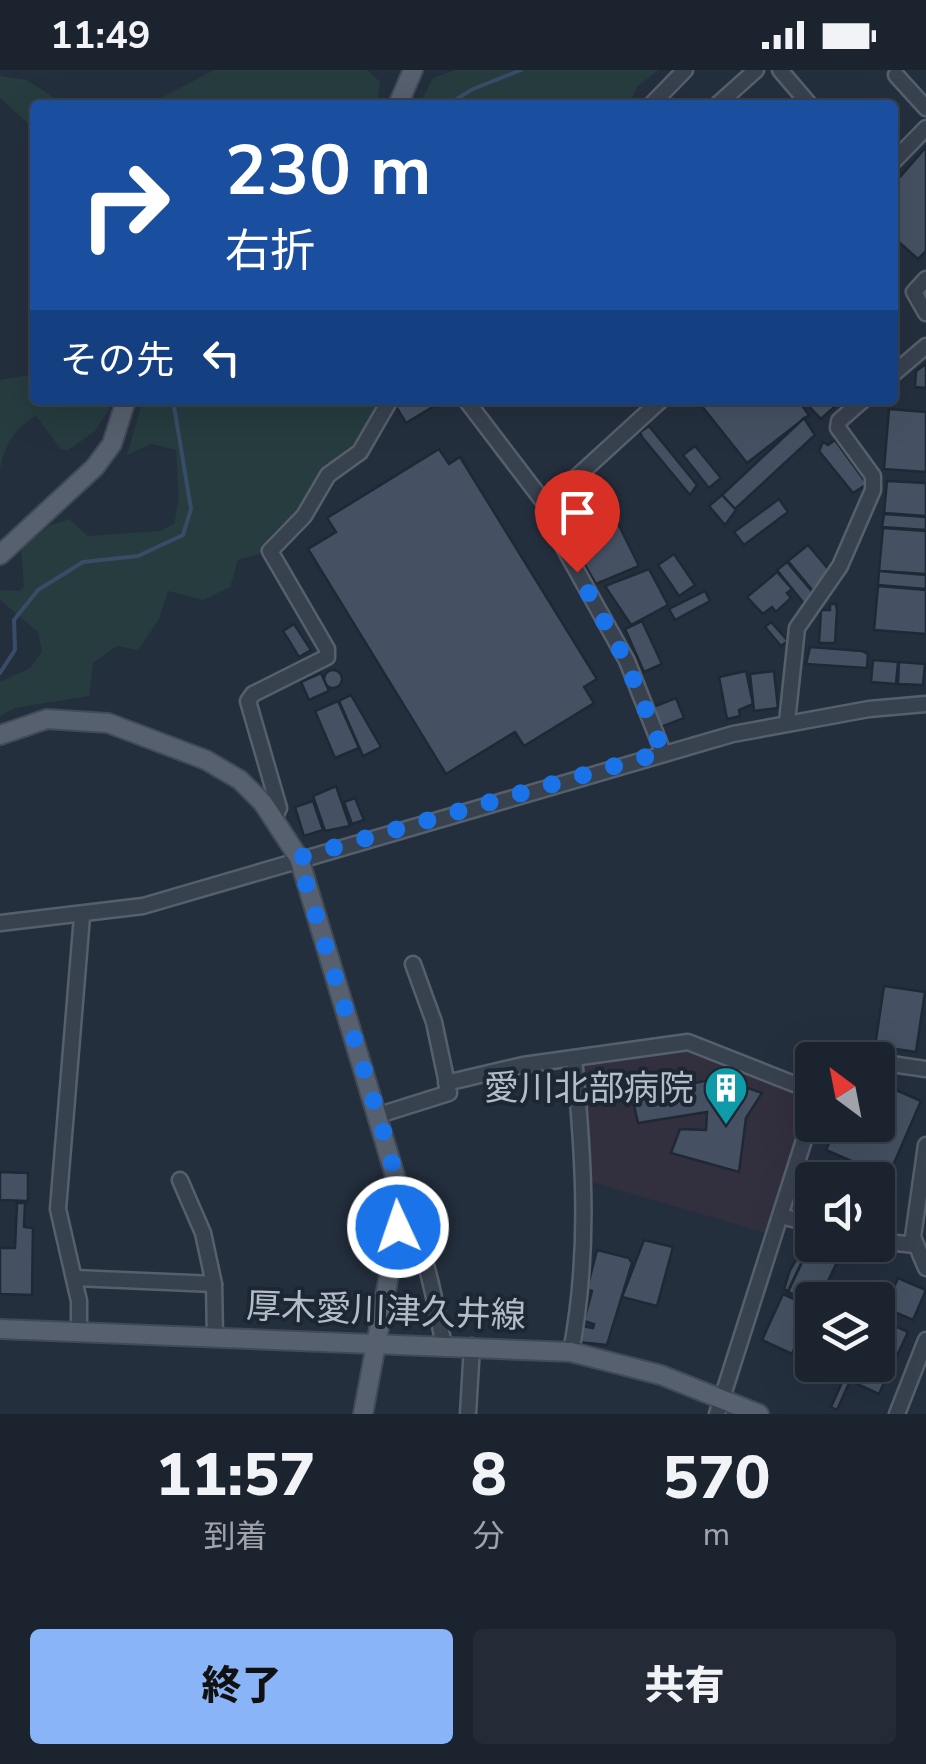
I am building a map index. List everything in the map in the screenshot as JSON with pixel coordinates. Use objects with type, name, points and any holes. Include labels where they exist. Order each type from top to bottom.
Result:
[{"type":"main road","points":[[400,100],[413,70]]},
{"type":"main road","points":[[0,555],[95,467],[112,444],[124,405]]},
{"type":"main road","points":[[0,734],[27,724],[68,718],[108,723],[206,760],[240,780],[275,817],[298,858],[379,1115],[398,1203],[378,1344],[363,1414]]},
{"type":"main road","name":"厚木愛川津久井線","points":[[0,1329],[571,1352],[661,1375],[721,1406],[760,1414]]},
{"type":"street","points":[[656,100],[685,70]]},
{"type":"street","points":[[723,100],[756,70]]},
{"type":"street","points":[[780,70],[806,100]]},
{"type":"street","points":[[898,82],[926,108]]},
{"type":"street","points":[[898,156],[926,128]]},
{"type":"street","points":[[926,280],[914,292],[926,313]]},
{"type":"street","points":[[898,370],[926,346]]},
{"type":"street","points":[[275,817],[280,808],[248,701],[253,694],[327,656],[328,649],[270,551],[304,516],[328,475],[360,452],[387,405]]},
{"type":"street","points":[[470,405],[546,505]]},
{"type":"street","points":[[656,405],[546,505],[544,512],[626,661],[663,752]]},
{"type":"street","points":[[788,722],[797,628],[840,566],[873,490],[873,476],[838,428],[839,420],[857,405]]},
{"type":"street","points":[[0,922],[82,916],[143,906],[663,752],[788,722],[926,704]]},
{"type":"street","points":[[79,1332],[75,1278],[58,1209],[82,916]]},
{"type":"street","points":[[379,1115],[448,1093],[434,1022],[413,964]]},
{"type":"street","points":[[446,1082],[688,1042],[795,1085]]},
{"type":"street","points":[[571,1352],[582,1294],[586,1180],[574,1058]]},
{"type":"street","points":[[895,1064],[926,1069]]},
{"type":"street","points":[[721,1406],[803,1142]]},
{"type":"street","points":[[926,1145],[914,1206],[914,1246],[926,1268]]},
{"type":"street","points":[[180,1180],[203,1233],[214,1284],[216,1337]]},
{"type":"street","points":[[398,1203],[408,1216],[444,1345]]},
{"type":"street","points":[[780,1216],[795,1220]]},
{"type":"street","points":[[895,1243],[914,1246]]},
{"type":"street","points":[[75,1278],[214,1284]]},
{"type":"street","points":[[898,1414],[926,1340]]},
{"type":"street","points":[[468,1414],[472,1346]]},
{"type":"shaded area","points":[[687,1045],[795,1091],[797,1142],[769,1234],[589,1181],[579,1064],[584,1059]]},
{"type":"green space","points":[[214,70],[367,70],[380,82],[378,100],[157,100]]},
{"type":"green space","points":[[455,70],[659,70],[638,86],[631,100],[422,100],[433,78]]},
{"type":"green space","points":[[0,76],[27,80],[57,100],[30,100],[30,125],[0,98]]},
{"type":"green space","points":[[30,375],[30,405],[112,405],[95,431],[67,451],[61,449],[36,416],[29,420],[12,438],[0,470],[0,380]]},
{"type":"green space","points":[[142,405],[378,405],[354,447],[318,476],[299,510],[269,538],[259,554],[238,560],[230,587],[203,600],[168,591],[159,619],[138,650],[117,646],[93,663],[89,696],[15,708],[0,716],[0,682],[30,668],[42,652],[38,632],[0,600],[0,590],[20,591],[24,587],[21,550],[49,526],[69,519],[88,536],[160,531],[174,524],[179,499],[176,450],[151,444],[127,455]]},
{"type":"building","points":[[926,147],[926,251],[918,259],[898,241],[898,179]]},
{"type":"building","points":[[926,364],[926,388],[915,387],[916,371]]},
{"type":"building","points":[[395,405],[436,405],[406,423]]},
{"type":"building","points":[[701,405],[802,405],[809,415],[747,463]]},
{"type":"building","points":[[808,405],[836,405],[821,419]]},
{"type":"building","points":[[889,409],[926,412],[926,472],[884,469]]},
{"type":"building","points":[[804,418],[815,435],[735,509],[722,495]]},
{"type":"building","points":[[649,426],[697,485],[690,495],[642,437],[640,432]]},
{"type":"building","points":[[835,440],[867,484],[853,493],[819,451],[823,442],[828,445]]},
{"type":"building","points":[[695,446],[721,478],[709,488],[683,455]]},
{"type":"building","points":[[439,449],[449,464],[460,457],[597,679],[584,687],[594,703],[524,746],[515,732],[446,774],[308,549],[336,532],[327,518]]},
{"type":"building","points":[[887,481],[926,483],[926,516],[884,513]]},
{"type":"building","points":[[722,495],[736,510],[725,525],[709,506]]},
{"type":"building","points":[[779,499],[788,512],[744,545],[734,532]]},
{"type":"building","points":[[609,505],[639,566],[596,584],[566,532]]},
{"type":"building","points":[[884,514],[926,517],[926,530],[882,527]]},
{"type":"building","points":[[883,528],[926,531],[926,574],[879,571]]},
{"type":"building","points":[[808,545],[830,571],[813,591],[788,561]]},
{"type":"building","points":[[674,554],[695,585],[679,596],[658,565]]},
{"type":"building","points":[[787,562],[815,595],[806,606],[777,570]]},
{"type":"building","points":[[649,569],[668,605],[631,625],[605,586]]},
{"type":"building","points":[[879,571],[926,575],[926,589],[878,585]]},
{"type":"building","points":[[777,572],[792,589],[787,593],[791,598],[776,612],[772,607],[763,614],[747,597]]},
{"type":"building","points":[[878,586],[926,590],[926,634],[874,630]]},
{"type":"building","points":[[705,591],[710,601],[675,620],[669,609]]},
{"type":"building","points":[[830,604],[836,604],[837,611],[835,643],[819,643],[821,610],[830,610]]},
{"type":"building","points":[[642,621],[662,664],[644,672],[625,629]]},
{"type":"building","points":[[771,622],[788,641],[781,646],[765,627]]},
{"type":"building","points":[[294,624],[311,650],[299,657],[283,631]]},
{"type":"building","points":[[810,647],[862,651],[868,654],[867,668],[806,664]]},
{"type":"building","points":[[873,660],[898,662],[896,684],[871,682]]},
{"type":"building","points":[[899,662],[925,664],[923,685],[898,684]]},
{"type":"building","points":[[333,670],[340,672],[340,686],[333,688],[326,686],[324,679],[326,672]]},
{"type":"building","points":[[746,671],[753,704],[739,710],[740,716],[727,719],[719,677]]},
{"type":"building","points":[[774,671],[778,708],[754,711],[750,674]]},
{"type":"building","points":[[321,673],[329,691],[309,700],[301,682]]},
{"type":"building","points":[[351,695],[381,747],[363,756],[339,701]]},
{"type":"building","points":[[676,698],[684,718],[661,727],[653,707]]},
{"type":"building","points":[[338,701],[359,748],[335,758],[315,711]]},
{"type":"building","points":[[336,786],[350,826],[325,831],[313,796]]},
{"type":"building","points":[[355,798],[364,820],[352,824],[344,802]]},
{"type":"building","points":[[313,801],[323,830],[304,836],[295,807]]},
{"type":"building","points":[[884,986],[925,992],[916,1052],[895,1049],[895,1042],[876,1042]]},
{"type":"building","name":"愛川北部病院","points":[[719,1078],[762,1093],[746,1118],[739,1172],[671,1153],[680,1129],[706,1130],[707,1112],[638,1123],[632,1096]]},
{"type":"building","points":[[895,1090],[921,1101],[895,1162],[854,1162],[826,1150],[830,1142],[895,1142]]},
{"type":"building","points":[[0,1172],[28,1173],[28,1201],[0,1200]]},
{"type":"building","points":[[17,1203],[25,1203],[24,1227],[33,1228],[32,1295],[0,1294],[0,1248],[15,1248]]},
{"type":"building","points":[[644,1240],[673,1247],[657,1306],[622,1297]]},
{"type":"building","points":[[597,1250],[629,1258],[632,1263],[607,1345],[578,1342],[582,1326],[593,1328],[594,1324],[584,1321]]},
{"type":"building","points":[[795,1262],[802,1262],[788,1291],[784,1289]]},
{"type":"building","points":[[802,1262],[837,1262],[828,1282],[795,1282],[795,1295],[788,1292]]},
{"type":"building","points":[[898,1278],[926,1290],[913,1320],[895,1312]]},
{"type":"building","points":[[783,1294],[795,1299],[792,1354],[762,1340]]},
{"type":"building","points":[[895,1326],[908,1332],[895,1360]]},
{"type":"building","points":[[842,1382],[850,1382],[837,1410],[831,1407]]},
{"type":"building","points":[[853,1382],[884,1382],[879,1394]]},
{"type":"waterway","points":[[455,100],[521,70]]},
{"type":"waterway","points":[[0,673],[15,650],[14,620],[38,590],[83,562],[138,556],[183,535],[191,509],[174,405]]},
{"type":"place","name":"愛川北部病院","points":[[726,1126]]},
{"type":"route","points":[[398,1227],[396,1179],[388,1147],[298,858],[663,752],[626,661],[577,572]]}]
